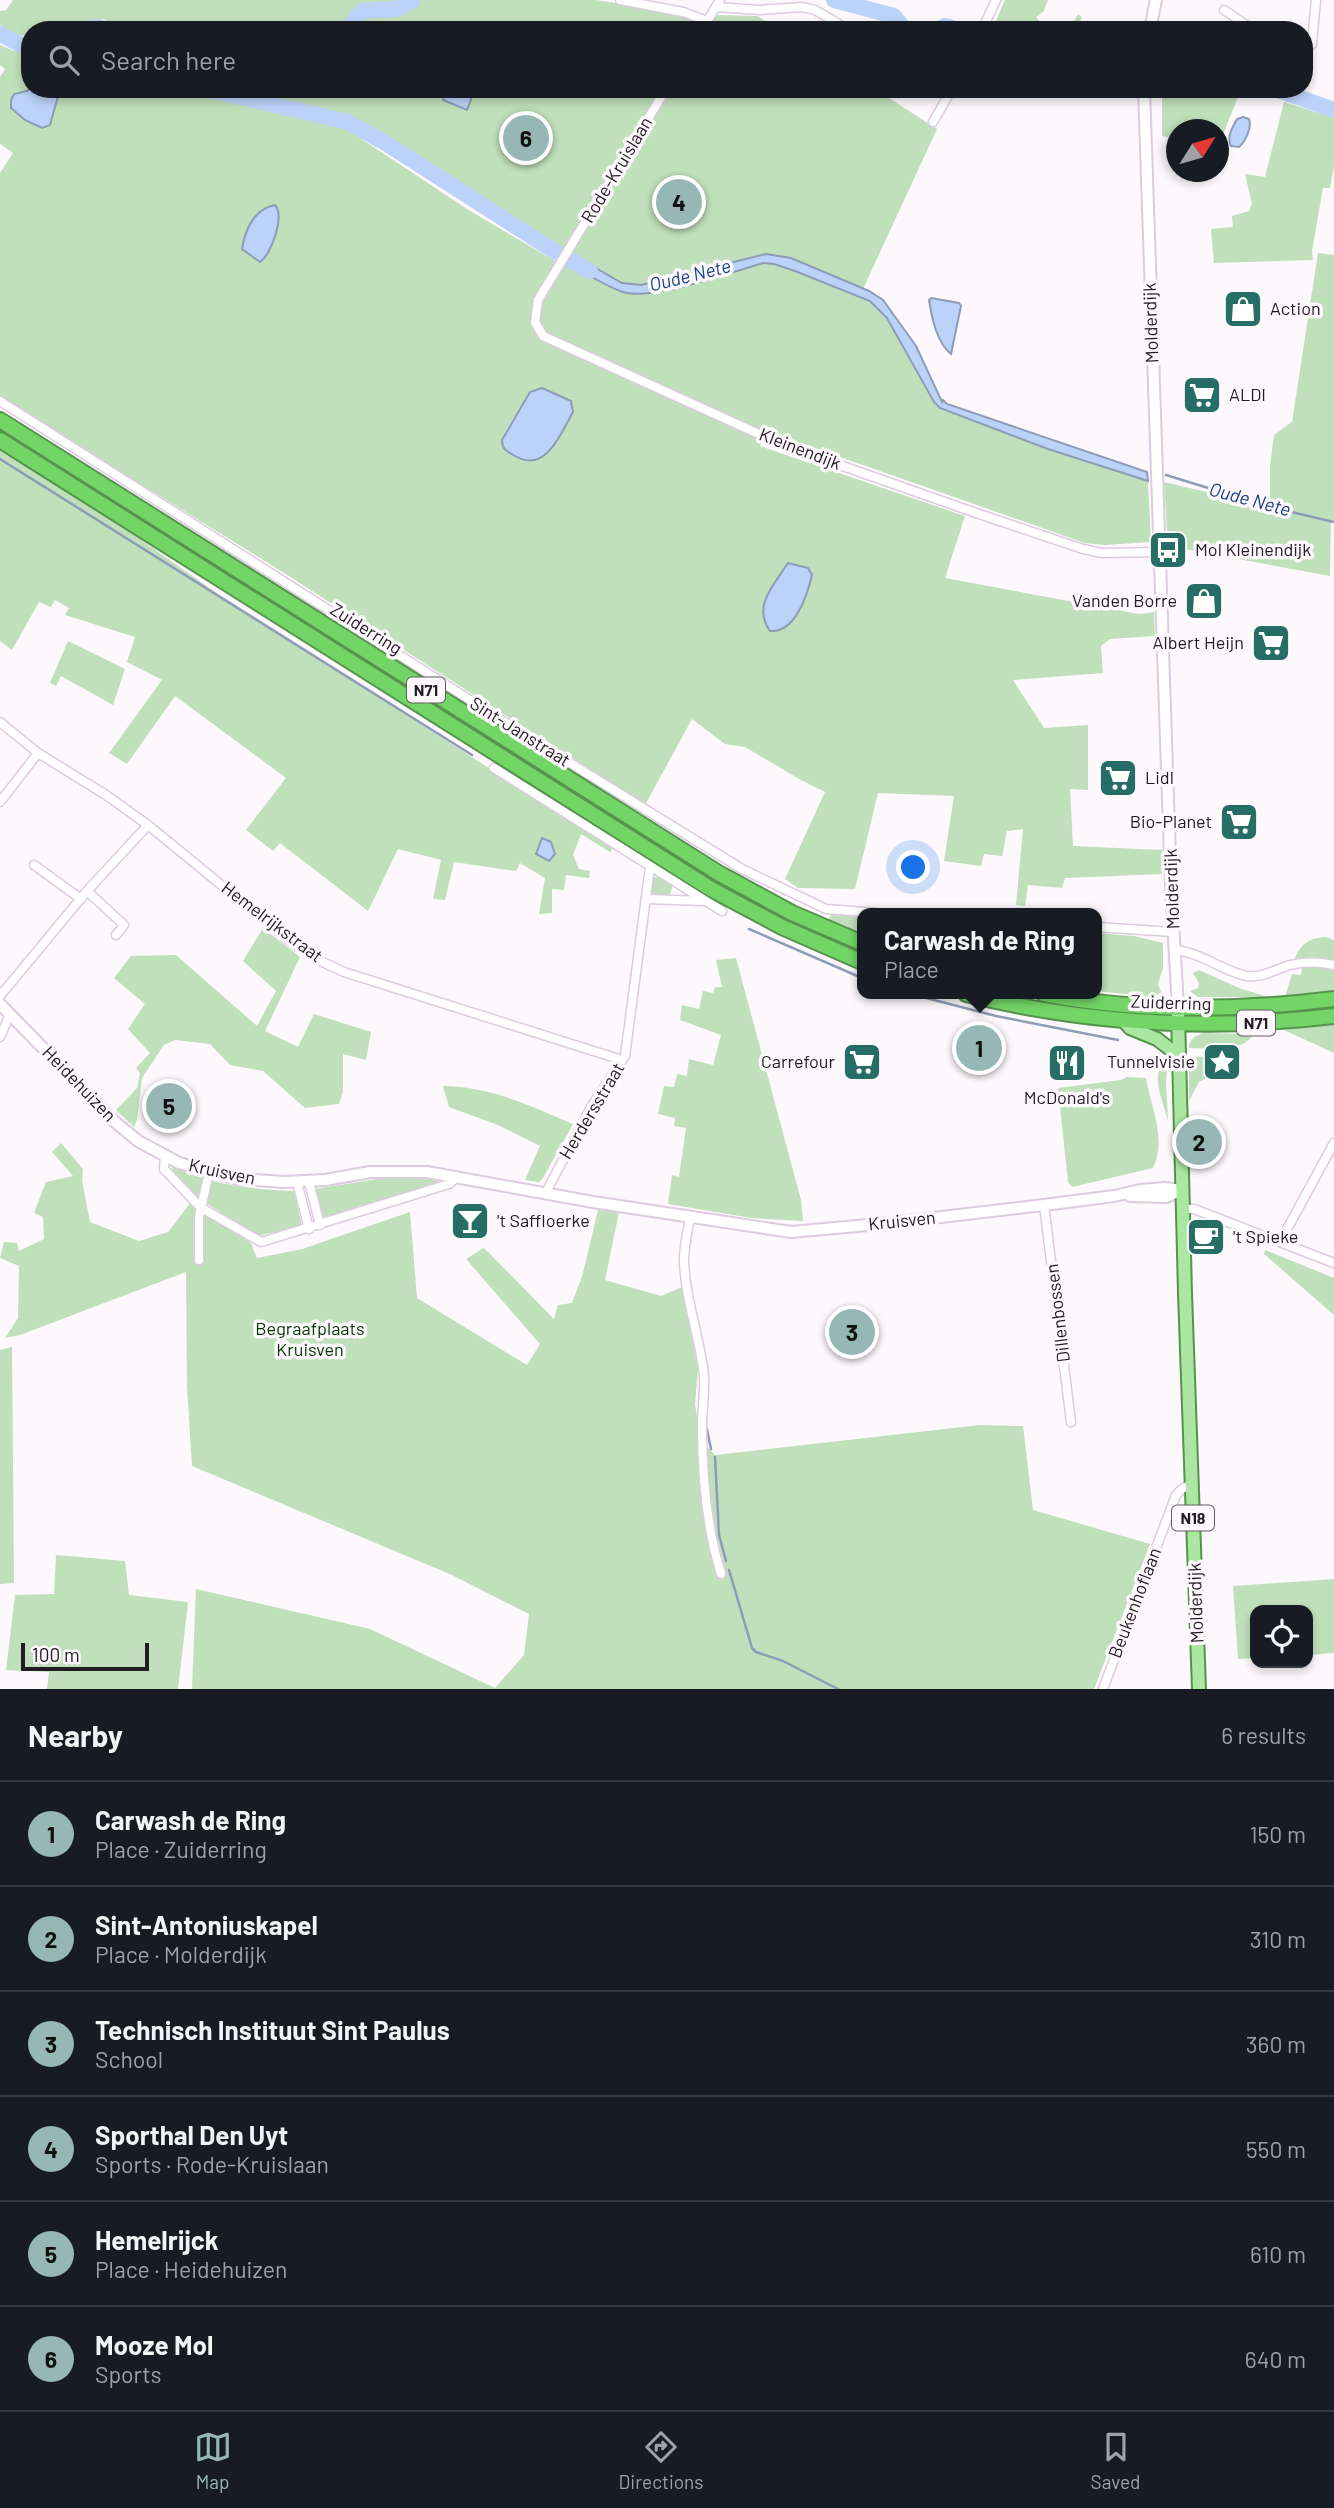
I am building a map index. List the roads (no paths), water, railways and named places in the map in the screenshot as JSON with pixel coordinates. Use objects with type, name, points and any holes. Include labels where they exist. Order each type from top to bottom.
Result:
[{"type":"highway","name":"Zuiderring","points":[[0,420],[720,874],[792,913],[857,941]]},
{"type":"highway","name":"Zuiderring","points":[[0,440],[711,889],[782,927],[857,960]]},
{"type":"highway","name":"Zuiderring","points":[[989,999],[1048,1012],[1178,1024],[1272,1023],[1334,1016]]},
{"type":"highway","name":"Zuiderring","points":[[1082,999],[1178,1007],[1259,1006],[1334,999]]},
{"type":"main road","name":"Molderdijk","points":[[1178,1007],[1199,1689]]},
{"type":"main road","points":[[1125,1021],[1130,1028],[1157,1039],[1179,1056]]},
{"type":"street","points":[[620,0],[683,12],[707,21],[718,3],[760,10],[802,7],[816,10],[834,21]]},
{"type":"street","points":[[986,21],[996,0]]},
{"type":"street","points":[[1152,21],[1156,0]]},
{"type":"street","points":[[1313,35],[1317,0]]},
{"type":"street","points":[[1224,10],[1240,21]]},
{"type":"street","name":"Rode-Kruislaan","points":[[568,251],[661,98]]},
{"type":"street","points":[[933,122],[946,98]]},
{"type":"street","name":"Molderdijk","points":[[1144,98],[1173,932],[1178,1007]]},
{"type":"street","name":"Kleinendijk","points":[[568,251],[538,300],[534,314],[538,330],[551,340],[783,445],[979,514],[1083,549],[1102,553],[1159,552]]},
{"type":"street","name":"Sint-Janstraat","points":[[0,401],[477,705],[742,869],[825,909],[857,911]]},
{"type":"street","name":"Hemelrijkstraat","points":[[0,722],[38,753],[106,794],[148,825],[291,942],[316,959],[344,972],[622,1060]]},
{"type":"street","points":[[0,802],[38,753]]},
{"type":"street","points":[[494,768],[722,911]]},
{"type":"street","points":[[0,996],[87,891],[148,825]]},
{"type":"street","points":[[34,865],[81,899]]},
{"type":"street","name":"Herdersstraat","points":[[545,1194],[591,1107],[626,1050],[650,867]]},
{"type":"street","points":[[87,891],[124,925],[116,935]]},
{"type":"street","points":[[646,899],[704,901]]},
{"type":"street","points":[[1102,927],[1173,932]]},
{"type":"street","points":[[1174,950],[1195,953],[1247,976],[1264,975],[1300,963],[1334,965]]},
{"type":"street","name":"Heidehuizen","points":[[0,1004],[127,1133],[164,1156]]},
{"type":"street","points":[[0,1037],[10,1014]]},
{"type":"street","points":[[1280,1242],[1334,1143]]},
{"type":"street","name":"Kruisven","points":[[457,1177],[449,1184],[261,1242],[200,1207],[164,1169],[164,1156],[209,1173],[258,1181],[303,1182],[396,1171],[457,1177],[490,1185],[778,1231],[1044,1205],[1140,1190],[1182,1190]]},
{"type":"street","points":[[199,1260],[200,1207],[209,1173]]},
{"type":"street","points":[[303,1182],[320,1225]]},
{"type":"street","points":[[303,1182],[309,1229]]},
{"type":"street","name":"Dillenbossen","points":[[1044,1205],[1071,1422]]},
{"type":"street","points":[[1183,1209],[1194,1209],[1334,1262]]},
{"type":"street","points":[[690,1217],[685,1244],[685,1275],[702,1360],[702,1425],[708,1500],[713,1548],[721,1574]]},
{"type":"street","name":"Beukenhoflaan","points":[[1103,1689],[1176,1495],[1191,1484]]},
{"type":"water","points":[[21,92],[21,98],[58,98],[50,125],[42,128],[25,120],[11,108],[14,94]]},
{"type":"water","points":[[444,98],[472,98],[467,110],[443,100]]},
{"type":"water","points":[[1237,119],[1249,119],[1250,126],[1239,147],[1231,146],[1229,139]]},
{"type":"water","points":[[275,205],[278,210],[278,226],[268,252],[260,262],[242,249],[243,242],[256,216]]},
{"type":"water","points":[[766,254],[791,258],[869,291],[883,300],[916,346],[942,402],[943,400],[947,404],[1147,472],[1148,481],[1048,449],[940,408],[934,402],[887,318],[870,301],[795,271],[763,263],[692,284],[636,294],[623,292],[569,264],[573,255],[622,283],[641,285]]},
{"type":"water","points":[[931,298],[959,303],[961,306],[951,354],[942,344],[936,330],[929,300]]},
{"type":"water","points":[[542,388],[571,401],[573,412],[551,449],[535,460],[526,460],[505,450],[502,440],[530,392]]},
{"type":"water","points":[[788,563],[808,568],[812,575],[810,584],[793,620],[779,630],[770,631],[763,613],[764,604]]},
{"type":"water","points":[[542,838],[551,842],[555,854],[549,861],[536,854]]},
{"type":"waterway","points":[[354,21],[362,11],[397,9],[413,0]]},
{"type":"waterway","points":[[834,0],[894,16],[898,21]]},
{"type":"waterway","points":[[0,34],[21,45]]},
{"type":"waterway","name":"Oude Nete","points":[[245,98],[348,122],[590,271]]},
{"type":"waterway","points":[[1300,98],[1334,110]]},
{"type":"waterway","points":[[0,459],[472,755]]},
{"type":"waterway","name":"Oude Nete","points":[[1166,475],[1270,507],[1334,522]]},
{"type":"waterway","points":[[749,929],[857,976]]},
{"type":"waterway","points":[[930,999],[996,1016],[1118,1040]]},
{"type":"waterway","points":[[707,1429],[711,1449]]},
{"type":"waterway","points":[[715,1457],[719,1535],[726,1561]]},
{"type":"waterway","points":[[729,1570],[752,1648],[838,1689]]},
{"type":"place","name":"Mooze Mol","points":[[526,138]]},
{"type":"place","name":"Sporthal Den Uyt","points":[[679,202]]},
{"type":"place","name":"Action","points":[[1243,309]]},
{"type":"place","name":"ALDI","points":[[1202,395]]},
{"type":"place","name":"Mol Kleinendijk","points":[[1168,550]]},
{"type":"place","name":"Vanden Borre","points":[[1204,601]]},
{"type":"place","name":"Albert Heijn","points":[[1271,643]]},
{"type":"place","name":"Lidl","points":[[1118,778]]},
{"type":"place","name":"Bio-Planet","points":[[1239,822]]},
{"type":"place","name":"Carwash de Ring","points":[[979,1048]]},
{"type":"place","name":"Carrefour","points":[[862,1062]]},
{"type":"place","name":"Tunnelvisie","points":[[1222,1062]]},
{"type":"place","name":"McDonald's","points":[[1067,1063]]},
{"type":"place","name":"Hemelrijck","points":[[169,1106]]},
{"type":"place","name":"Sint-Antoniuskapel","points":[[1199,1142]]},
{"type":"place","name":"'t Saffloerke","points":[[470,1221]]},
{"type":"place","name":"'t Spieke","points":[[1206,1237]]},
{"type":"place","name":"Technisch Instituut Sint Paulus","points":[[852,1332]]},
{"type":"park label","name":"Begraafplaats Kruisven","points":[[310,1339]]}]
